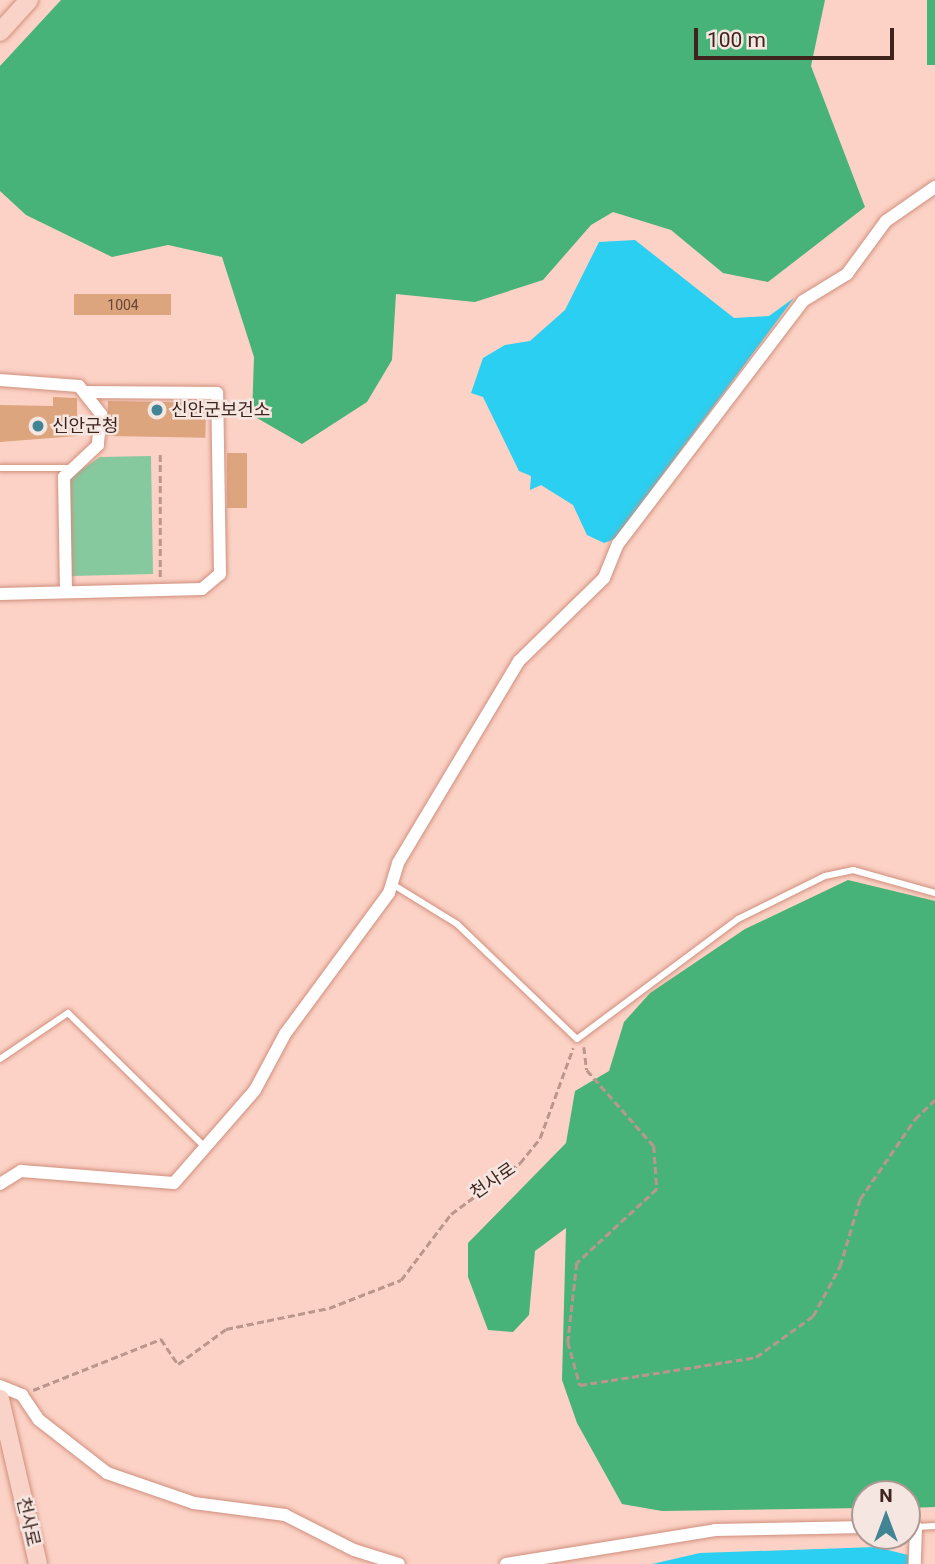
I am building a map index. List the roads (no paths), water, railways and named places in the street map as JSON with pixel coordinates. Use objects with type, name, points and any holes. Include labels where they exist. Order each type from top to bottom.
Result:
[{"type":"main road","points":[[0,32],[29,0]]},
{"type":"main road","name":"천사로","points":[[0,1399],[38,1564]]},
{"type":"street","points":[[0,1184],[22,1171],[162,1185],[174,1183],[203,1145],[255,1090],[285,1034],[391,884],[455,762],[519,661],[604,578],[618,544],[803,301],[847,274],[886,221],[935,187]]},
{"type":"street","points":[[0,380],[49,379],[87,392],[218,395],[220,574],[202,589],[0,594]]},
{"type":"street","points":[[66,592],[64,477],[70,468],[90,458],[102,430],[101,414],[87,392]]},
{"type":"street","points":[[0,1386],[22,1395],[39,1420],[107,1473],[194,1503],[285,1515],[354,1550],[399,1564]]},
{"type":"street","points":[[506,1564],[715,1530],[851,1527]]},
{"type":"lane","points":[[0,468],[70,468]]},
{"type":"lane","points":[[391,884],[457,924],[579,1037],[738,919],[825,876],[853,870],[935,893]]},
{"type":"lane","points":[[0,1059],[68,1013],[203,1145]]},
{"type":"water","points":[[635,240],[734,318],[769,316],[794,298],[615,539],[604,543],[587,535],[573,505],[541,485],[530,490],[531,476],[519,471],[483,397],[471,393],[483,358],[505,345],[530,341],[565,310],[599,242]]},
{"type":"water","points":[[851,1548],[851,1550],[888,1550],[908,1555],[908,1564],[652,1564],[700,1553]]},
{"type":"place","name":"신안군보건소","points":[[157,410]]},
{"type":"place","name":"신안군청","points":[[38,426]]}]
